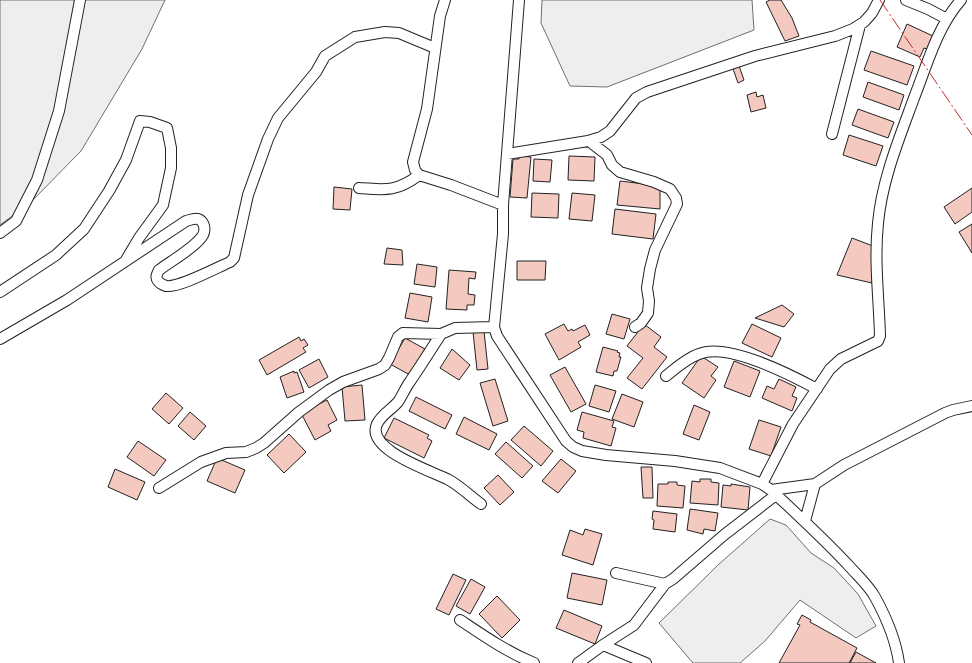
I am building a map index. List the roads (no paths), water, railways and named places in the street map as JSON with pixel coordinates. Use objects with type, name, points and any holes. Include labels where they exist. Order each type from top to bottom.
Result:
[{"type":"street","points":[[0,233],[16,221],[37,180],[59,111],[80,0]]},
{"type":"street","points":[[445,0],[440,16],[427,109],[414,162],[415,170],[419,176],[451,185],[503,205]]},
{"type":"street","points":[[519,0],[503,205],[504,234],[494,327],[497,336],[566,441],[573,447],[582,451],[606,455],[704,464],[734,472],[762,484],[774,492],[834,550],[864,582],[875,597],[891,632],[898,653],[899,663]]},
{"type":"street","points":[[507,154],[589,141],[601,137],[610,131],[636,98],[647,92],[755,56],[835,36],[853,29],[860,25],[872,13],[879,0]]},
{"type":"street","points":[[906,0],[947,19]]},
{"type":"street","points":[[762,484],[782,444],[835,363],[851,353],[878,341],[880,336],[876,253],[880,199],[901,134],[933,49],[947,19],[962,0]]},
{"type":"street","points":[[832,134],[860,25]]},
{"type":"street","points":[[0,339],[67,300],[186,221],[198,219],[203,222],[205,227],[204,234],[187,250],[159,270],[156,274],[160,283],[165,286],[180,283],[230,262],[234,258],[248,195],[268,139],[278,118],[316,72],[325,56],[355,37],[385,32],[398,33],[435,48]]},
{"type":"street","points":[[0,292],[56,255],[84,229],[109,191],[126,160],[140,121],[150,122],[167,128],[171,148],[171,168],[163,205],[139,238],[125,262]]},
{"type":"street","points":[[589,141],[607,155],[612,165],[620,172],[654,182],[670,189],[676,198],[677,204],[655,250],[650,269],[647,288],[649,301],[648,313],[641,323],[635,327]]},
{"type":"street","points":[[359,188],[389,190],[402,186],[419,176]]},
{"type":"street","points":[[159,488],[201,462],[226,453],[246,452],[264,443],[299,412],[329,390],[343,382],[379,369],[385,365],[398,337],[403,333],[440,334],[459,328],[494,327]]},
{"type":"street","points":[[440,334],[398,402],[377,424],[376,435],[379,442],[385,448],[400,457],[450,480],[481,504]]},
{"type":"street","points":[[666,376],[699,353],[713,351],[725,352],[780,369],[817,389]]},
{"type":"street","points":[[578,663],[603,644],[634,625],[665,584],[673,579],[774,492],[815,484],[844,464],[945,413],[972,406]]},
{"type":"street","points":[[805,521],[815,484]]},
{"type":"street","points":[[616,573],[665,584]]},
{"type":"street","points":[[460,620],[514,655],[534,663]]},
{"type":"street","points":[[603,644],[646,663]]}]
